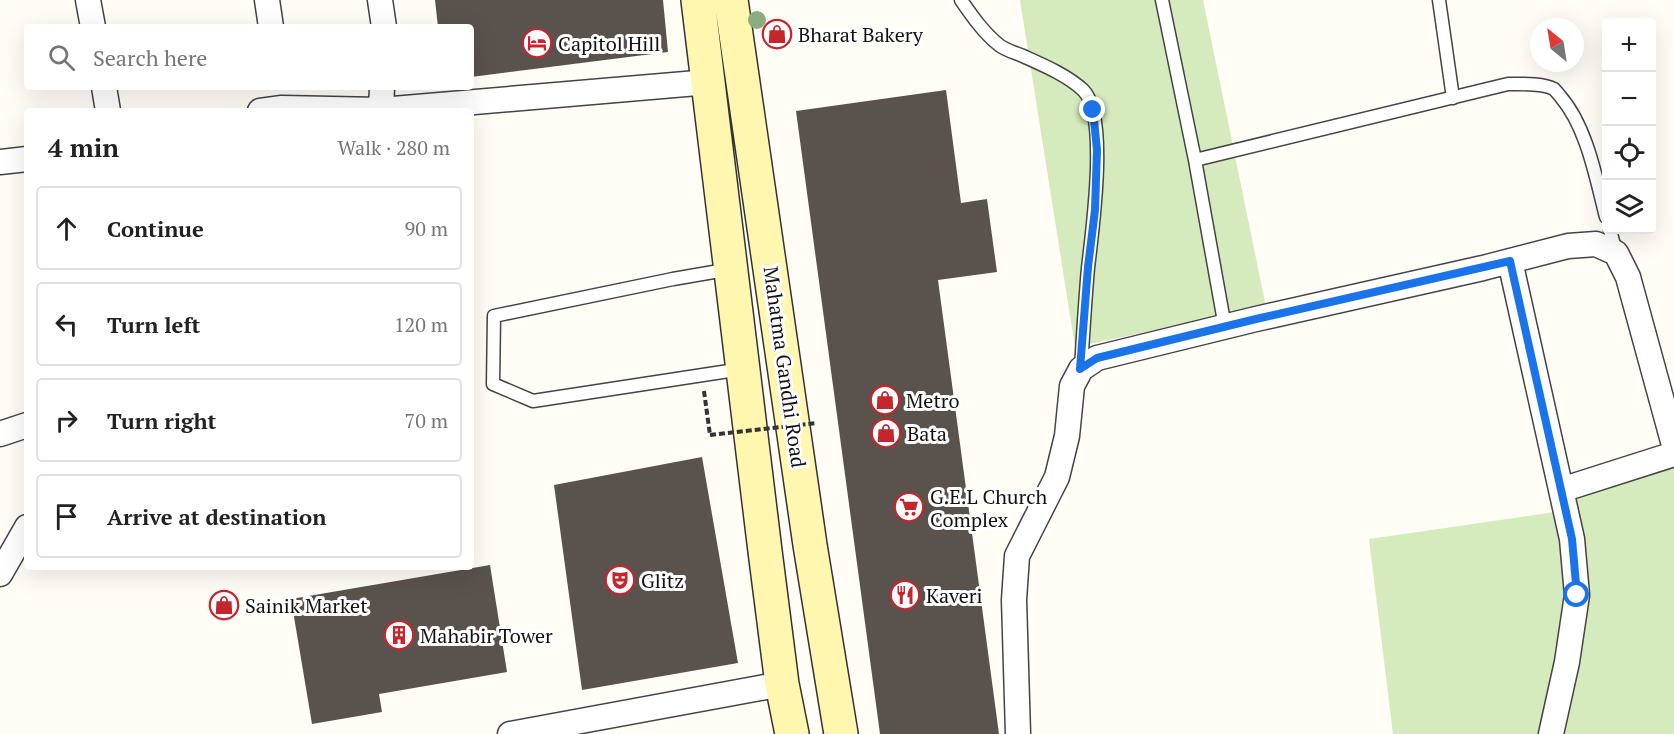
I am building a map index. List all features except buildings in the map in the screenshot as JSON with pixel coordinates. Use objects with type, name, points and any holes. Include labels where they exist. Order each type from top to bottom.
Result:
[{"type":"main road","name":"Mahatma Gandhi Road","points":[[698,0],[782,684],[792,734]]},
{"type":"main road","name":"Mahatma Gandhi Road","points":[[731,0],[810,545],[841,734]]},
{"type":"street","points":[[88,0],[92,24]]},
{"type":"street","points":[[267,0],[271,24]]},
{"type":"street","points":[[380,0],[384,24]]},
{"type":"street","points":[[404,108],[709,82]]},
{"type":"street","points":[[104,90],[108,108]]},
{"type":"street","points":[[381,108],[382,90]]},
{"type":"street","points":[[274,102],[354,108]]},
{"type":"street","points":[[1,157],[24,159]]},
{"type":"street","points":[[1018,734],[1014,600],[1017,556],[1057,477],[1067,436],[1072,386],[1080,369],[1097,358],[1568,246],[1596,244],[1616,253],[1628,277],[1674,445]]},
{"type":"street","points":[[1510,261],[1572,539],[1577,595],[1567,662],[1551,734]]},
{"type":"street","points":[[0,434],[24,426]]},
{"type":"street","points":[[1561,490],[1674,454]]},
{"type":"street","points":[[0,574],[24,532]]},
{"type":"street","points":[[510,734],[782,684]]},
{"type":"lane","points":[[961,0],[976,23],[1000,46],[1042,64],[1066,78],[1084,91],[1093,110],[1097,150],[1095,210],[1080,369]]},
{"type":"lane","points":[[1162,0],[1226,327]]},
{"type":"lane","points":[[1439,0],[1453,98]]},
{"type":"lane","points":[[1195,160],[1508,84],[1538,85],[1554,89],[1568,105],[1595,170],[1602,200]]},
{"type":"lane","points":[[1611,234],[1616,253]]},
{"type":"lane","points":[[731,269],[494,316],[493,384],[533,401],[743,369]]},
{"type":"path","points":[[703,388],[710,435],[817,423]]},
{"type":"green space","points":[[1020,0],[1203,0],[1266,307],[1075,347]]},
{"type":"green space","points":[[1674,457],[1674,734],[1393,734],[1369,539],[1562,511],[1558,488]]},
{"type":"place","name":"Bharat Bakery","points":[[777,34]]},
{"type":"place","name":"Capitol Hill","points":[[537,43]]},
{"type":"place","name":"Metro","points":[[885,400]]},
{"type":"place","name":"Bata","points":[[886,433]]},
{"type":"place","name":"G.E.L Church Complex","points":[[909,507]]},
{"type":"place","name":"Glitz","points":[[620,580]]},
{"type":"place","name":"Kaveri","points":[[905,595]]},
{"type":"place","name":"Sainik Market","points":[[224,605]]},
{"type":"place","name":"Mahabir Tower","points":[[399,635]]},
{"type":"route","points":[[1093,110],[1097,150],[1095,210],[1080,369],[1097,358],[1510,261],[1572,539],[1577,595]]}]
